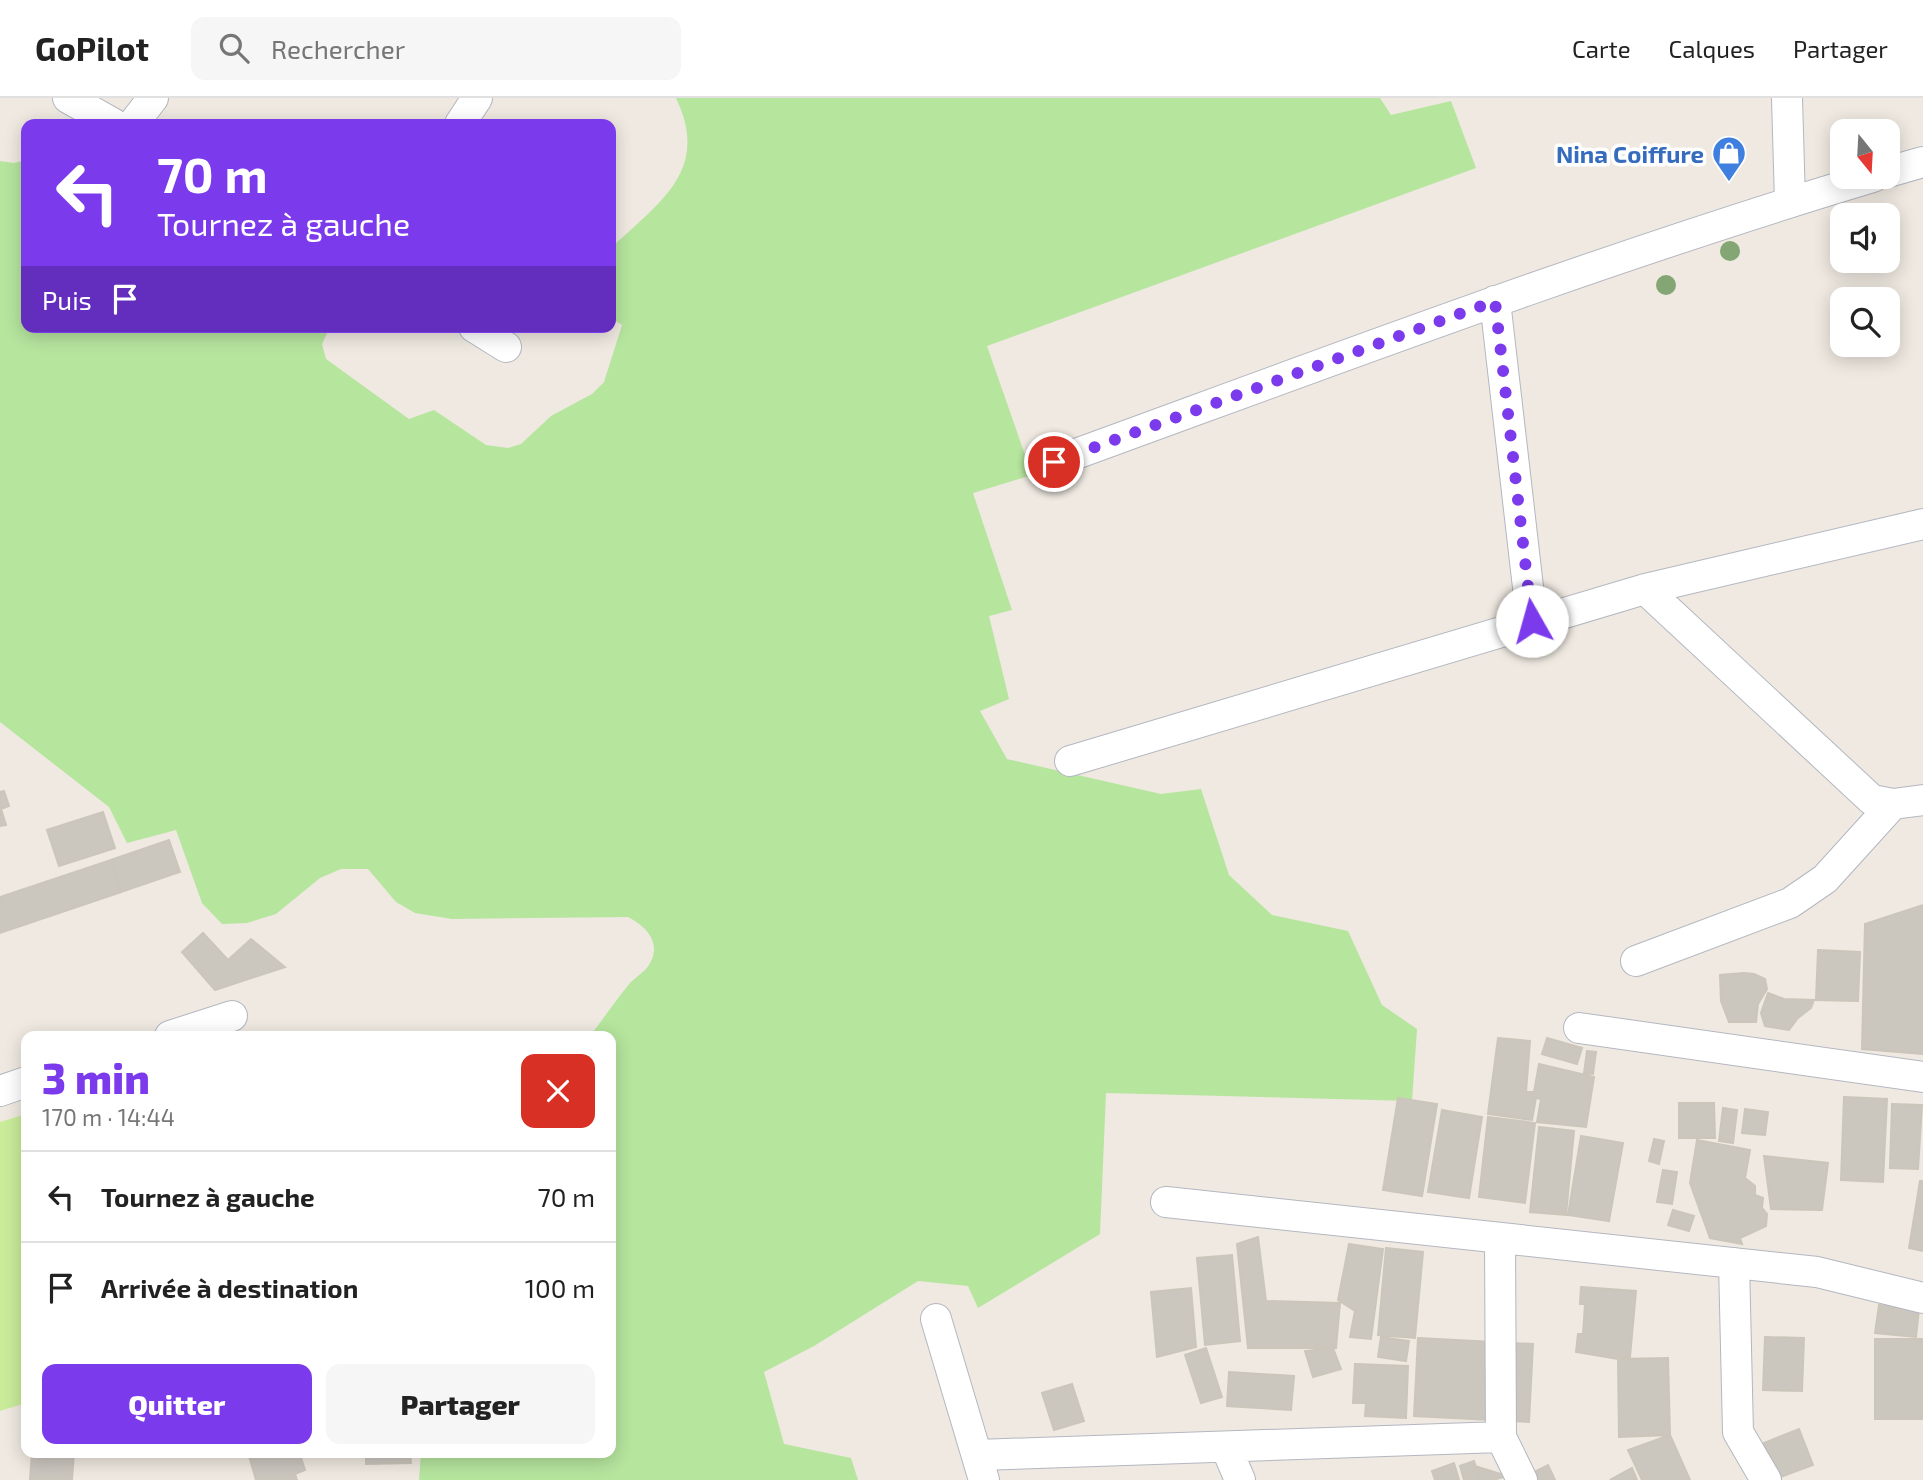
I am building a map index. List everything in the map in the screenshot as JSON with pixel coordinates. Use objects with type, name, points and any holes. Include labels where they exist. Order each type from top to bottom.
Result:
[{"type":"street","points":[[68,98],[105,119]]},
{"type":"street","points":[[137,119],[153,98]]},
{"type":"street","points":[[463,119],[477,98]]},
{"type":"street","points":[[1787,98],[1790,202]]},
{"type":"street","points":[[1900,169],[1923,162]]},
{"type":"street","points":[[1054,462],[1495,301],[1833,189]]},
{"type":"street","points":[[1495,301],[1532,621]]},
{"type":"street","points":[[484,333],[506,347]]},
{"type":"street","points":[[1070,761],[1645,589],[1923,524]]},
{"type":"street","points":[[1645,589],[1872,800],[1893,804],[1923,800]]},
{"type":"street","points":[[1636,961],[1790,904],[1825,879],[1893,804]]},
{"type":"street","points":[[186,1031],[232,1016]]},
{"type":"street","points":[[1579,1028],[1923,1077]]},
{"type":"street","points":[[0,1091],[21,1084]]},
{"type":"street","points":[[1166,1202],[1816,1272],[1923,1298]]},
{"type":"street","points":[[1500,1238],[1501,1437],[1522,1480]]},
{"type":"street","points":[[1734,1264],[1738,1432],[1766,1480]]},
{"type":"street","points":[[936,1319],[981,1467],[1226,1447],[1501,1437]]},
{"type":"street","points":[[1226,1447],[1240,1480]]},
{"type":"green space","points":[[676,98],[1380,98],[1391,115],[1451,101],[1476,168],[987,346],[1032,475],[973,493],[1012,610],[989,616],[1009,699],[980,711],[1007,759],[1161,794],[1201,789],[1229,875],[1272,915],[1348,931],[1382,1005],[1417,1029],[1412,1101],[1106,1093],[1100,1234],[978,1308],[968,1286],[918,1281],[814,1346],[764,1372],[784,1444],[851,1458],[858,1480],[419,1480],[421,1458],[616,1458],[616,1031],[594,1031],[630,983],[646,969],[654,953],[654,945],[648,932],[628,917],[452,919],[415,913],[396,902],[368,869],[341,869],[320,878],[276,914],[247,923],[222,924],[202,903],[176,830],[127,843],[109,807],[0,722],[0,161],[21,161],[21,333],[327,333],[322,344],[326,359],[409,419],[434,410],[486,445],[508,448],[521,444],[551,416],[592,394],[604,382],[622,325],[616,321],[616,243],[662,200],[675,183],[687,146],[685,124]]},
{"type":"green space","points":[[21,1116],[21,1405],[0,1411],[0,1122]]},
{"type":"building","points":[[4,791],[9,806],[1,809],[6,825],[0,826],[0,792]]},
{"type":"building","points":[[103,812],[115,848],[59,866],[47,830]]},
{"type":"building","points":[[169,840],[180,872],[121,892],[111,860]]},
{"type":"building","points":[[111,860],[121,892],[0,933],[0,897]]},
{"type":"building","points":[[1923,905],[1923,1054],[1862,1049],[1865,924]]},
{"type":"building","points":[[203,933],[228,960],[251,939],[285,967],[215,990],[182,952]]},
{"type":"building","points":[[1818,950],[1860,952],[1858,1001],[1816,1000]]},
{"type":"building","points":[[1744,973],[1765,979],[1767,989],[1758,1004],[1756,1022],[1729,1022],[1721,1001],[1720,975]]},
{"type":"building","points":[[1768,993],[1784,999],[1814,1000],[1811,1008],[1798,1018],[1789,1030],[1765,1026],[1761,1013]]},
{"type":"building","points":[[1498,1038],[1530,1041],[1526,1092],[1534,1092],[1539,1064],[1594,1077],[1586,1127],[1537,1122],[1541,1099],[1536,1098],[1532,1120],[1488,1114]]},
{"type":"building","points":[[1547,1038],[1582,1048],[1577,1064],[1542,1054]]},
{"type":"building","points":[[1587,1051],[1596,1052],[1593,1074],[1584,1073]]},
{"type":"building","points":[[1844,1097],[1887,1099],[1883,1182],[1841,1180]]},
{"type":"building","points":[[1398,1098],[1437,1104],[1422,1196],[1383,1190]]},
{"type":"building","points":[[1679,1103],[1714,1103],[1715,1138],[1679,1138]]},
{"type":"building","points":[[1892,1104],[1922,1105],[1918,1169],[1890,1168]]},
{"type":"building","points":[[1723,1108],[1737,1110],[1733,1143],[1719,1141]]},
{"type":"building","points":[[1745,1109],[1768,1112],[1765,1135],[1742,1133]]},
{"type":"building","points":[[1442,1110],[1482,1117],[1469,1198],[1428,1192]]},
{"type":"building","points":[[1488,1117],[1535,1123],[1525,1203],[1479,1197]]},
{"type":"building","points":[[1539,1127],[1574,1131],[1566,1215],[1530,1212]]},
{"type":"building","points":[[1581,1136],[1623,1143],[1609,1221],[1568,1215]]},
{"type":"building","points":[[1654,1139],[1664,1141],[1659,1164],[1649,1161]]},
{"type":"building","points":[[1697,1140],[1750,1150],[1745,1178],[1755,1186],[1755,1195],[1763,1198],[1762,1208],[1767,1214],[1766,1226],[1740,1238],[1742,1244],[1710,1238],[1690,1183]]},
{"type":"building","points":[[1764,1156],[1828,1163],[1822,1210],[1771,1209]]},
{"type":"building","points":[[1663,1170],[1677,1172],[1672,1204],[1657,1202]]},
{"type":"building","points":[[1920,1181],[1923,1181],[1923,1251],[1909,1248]]},
{"type":"building","points":[[1673,1210],[1694,1216],[1689,1231],[1668,1225]]},
{"type":"building","points":[[1258,1237],[1266,1301],[1340,1303],[1336,1348],[1248,1348],[1237,1244]]},
{"type":"building","points":[[1349,1244],[1383,1249],[1371,1339],[1350,1337],[1355,1311],[1338,1300]]},
{"type":"building","points":[[1386,1248],[1423,1252],[1415,1338],[1378,1335]]},
{"type":"building","points":[[1232,1255],[1240,1341],[1205,1345],[1197,1258]]},
{"type":"building","points":[[1581,1287],[1636,1291],[1630,1357],[1618,1359],[1576,1352],[1578,1334],[1583,1334],[1585,1304],[1580,1304]]},
{"type":"building","points":[[1191,1288],[1196,1347],[1157,1357],[1151,1292]]},
{"type":"building","points":[[1879,1305],[1919,1309],[1916,1337],[1875,1333]]},
{"type":"building","points":[[1381,1337],[1409,1341],[1406,1361],[1378,1357]]},
{"type":"building","points":[[1765,1337],[1804,1338],[1802,1391],[1763,1390]]},
{"type":"building","points":[[1418,1338],[1533,1344],[1529,1422],[1414,1416]]},
{"type":"building","points":[[1875,1339],[1922,1339],[1922,1419],[1875,1419]]},
{"type":"building","points":[[1206,1348],[1222,1397],[1201,1403],[1185,1355]]},
{"type":"building","points":[[1333,1348],[1341,1369],[1313,1377],[1305,1351]]},
{"type":"building","points":[[1668,1358],[1670,1435],[1619,1437],[1618,1359]]},
{"type":"building","points":[[1355,1364],[1408,1366],[1406,1418],[1365,1416],[1366,1403],[1353,1403]]},
{"type":"building","points":[[1229,1372],[1294,1376],[1291,1410],[1227,1406]]},
{"type":"building","points":[[1072,1384],[1084,1421],[1054,1430],[1042,1393]]},
{"type":"building","points":[[1799,1429],[1813,1465],[1778,1478],[1764,1443]]},
{"type":"building","points":[[1670,1435],[1690,1480],[1642,1480],[1628,1450]]},
{"type":"building","points":[[32,1458],[74,1458],[72,1480],[30,1480]]},
{"type":"building","points":[[250,1458],[301,1458],[305,1470],[295,1474],[297,1480],[256,1480]]},
{"type":"building","points":[[366,1458],[411,1458],[411,1463],[366,1464]]},
{"type":"building","points":[[1474,1461],[1480,1480],[1464,1480],[1460,1466]]},
{"type":"building","points":[[1454,1463],[1459,1480],[1435,1480],[1432,1471]]},
{"type":"building","points":[[1548,1465],[1555,1480],[1518,1480]]},
{"type":"building","points":[[1478,1467],[1507,1476],[1481,1480]]},
{"type":"building","points":[[1632,1468],[1637,1480],[1610,1480]]},
{"type":"place","name":"Nina Coiffure","points":[[1729,183]]},
{"type":"route","points":[[1054,462],[1495,301],[1532,621]]}]
